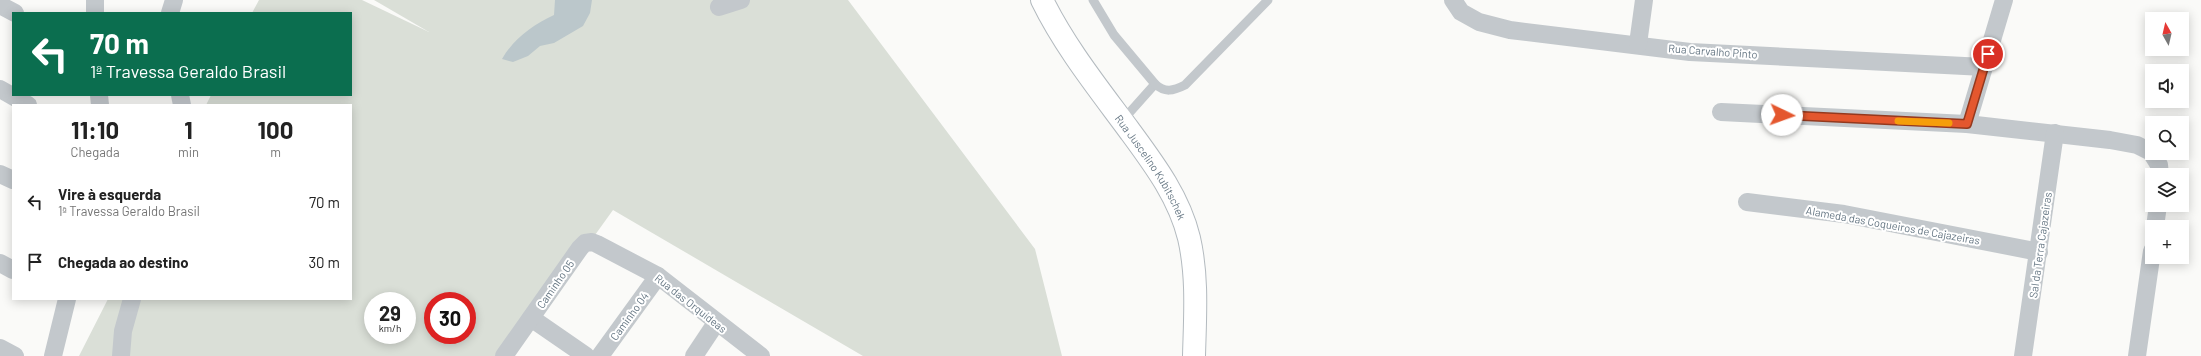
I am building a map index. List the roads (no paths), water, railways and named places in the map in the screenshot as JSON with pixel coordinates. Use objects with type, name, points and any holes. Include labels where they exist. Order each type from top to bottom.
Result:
[{"type":"main road","name":"Rua Juscelino Kubitschek","points":[[1042,0],[1068,46],[1164,179],[1185,225],[1194,274],[1194,356]]},
{"type":"street","points":[[94,0],[95,12]]},
{"type":"street","points":[[170,12],[174,0]]},
{"type":"street","points":[[719,7],[740,0]]},
{"type":"street","name":"Rua Carvalho Pinto","points":[[1453,0],[1461,12],[1479,22],[1510,30],[1638,44],[1690,52],[1984,67]]},
{"type":"street","points":[[1638,44],[1644,0]]},
{"type":"street","points":[[1967,124],[2004,0]]},
{"type":"street","points":[[0,5],[13,12]]},
{"type":"street","points":[[0,89],[12,96]]},
{"type":"street","points":[[12,96],[26,104]]},
{"type":"street","points":[[1721,112],[1967,124],[2055,133],[2137,145],[2151,152],[2159,168]]},
{"type":"street","name":"Sal da Terra Cajazeiras","points":[[2023,356],[2055,133]]},
{"type":"street","points":[[0,174],[12,180]]},
{"type":"street","name":"Alameda das Coqueiros de Cajazeiras","points":[[1747,202],[1844,214],[2039,252]]},
{"type":"street","name":"Caminho 05","points":[[504,356],[585,243],[592,242],[620,254]]},
{"type":"street","name":"Rua das Orquídeas","points":[[620,254],[658,276],[716,323],[761,356]]},
{"type":"street","points":[[0,263],[12,269]]},
{"type":"street","points":[[2137,356],[2150,264]]},
{"type":"street","name":"Caminho 04","points":[[600,356],[658,276]]},
{"type":"street","points":[[53,356],[67,300]]},
{"type":"street","points":[[121,356],[124,331],[132,300]]},
{"type":"street","points":[[531,318],[586,356]]},
{"type":"street","points":[[694,356],[716,323]]},
{"type":"street","points":[[0,348],[15,356]]},
{"type":"lane","points":[[1093,0],[1114,35],[1155,84],[1161,90],[1168,91],[1185,85],[1268,0]]},
{"type":"lane","points":[[1122,121],[1155,84]]}]
